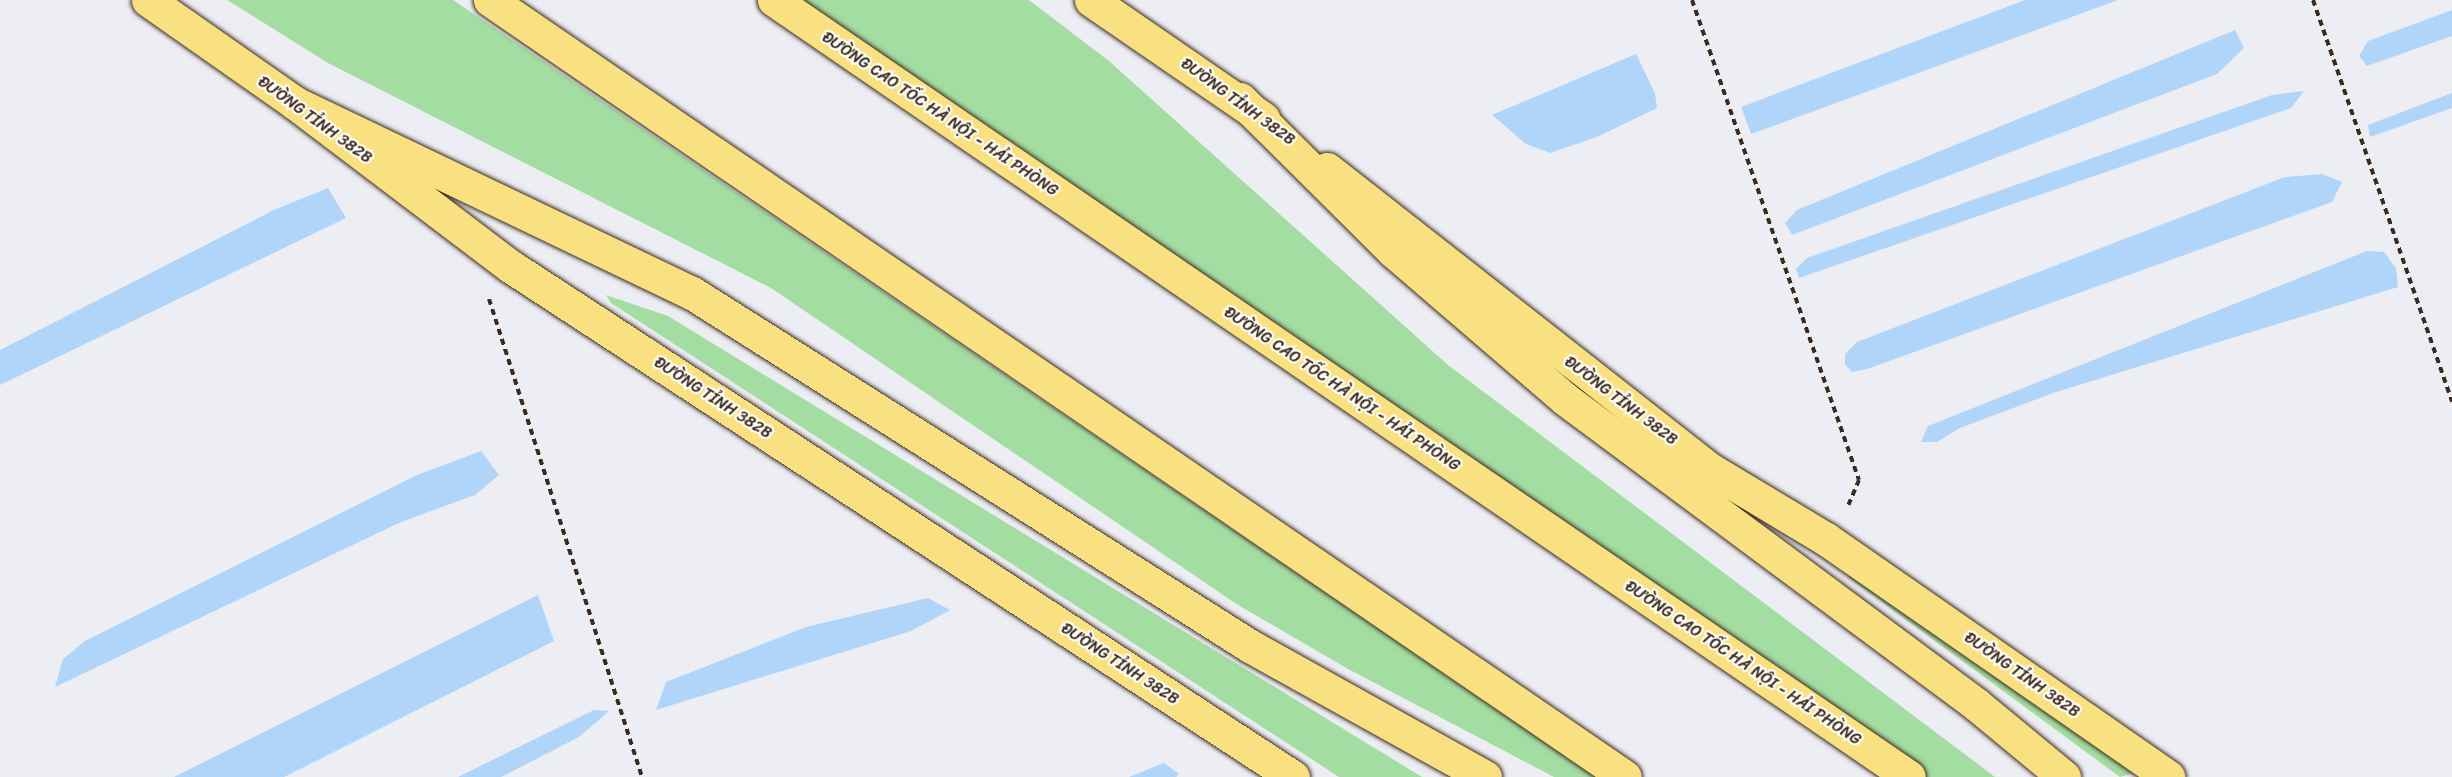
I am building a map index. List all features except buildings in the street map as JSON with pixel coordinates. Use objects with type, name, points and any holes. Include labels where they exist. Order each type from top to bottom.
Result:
[{"type":"main road","name":"ĐƯỜNG TỈNH 382B","points":[[148,0],[295,103],[510,266],[1293,777]]},
{"type":"main road","points":[[490,0],[1625,777]]},
{"type":"main road","name":"ĐƯỜNG CAO TỐC HÀ NỘI - HẢI PHÒNG","points":[[774,0],[1910,777]]},
{"type":"main road","name":"ĐƯỜNG TỈNH 382B","points":[[1091,0],[1240,99],[1532,333],[1711,470],[1826,539],[2161,772]]},
{"type":"main road","points":[[1240,99],[1393,251],[1565,399],[1977,705],[2064,777]]},
{"type":"main road","points":[[295,103],[692,293],[1250,646],[1485,777]]},
{"type":"path","points":[[1692,0],[1859,480],[1857,493],[1826,539]]},
{"type":"path","points":[[2313,0],[2452,402]]},
{"type":"path","points":[[510,266],[489,297],[642,777]]},
{"type":"green space","points":[[227,0],[453,0],[1597,777],[1554,777],[1348,669],[1238,605],[771,288],[328,63]]},
{"type":"green space","points":[[785,0],[1029,0],[1109,61],[1448,365],[1995,777],[1925,777]]},
{"type":"green space","points":[[606,295],[668,316],[1422,777],[1339,777],[611,303]]},
{"type":"green space","points":[[1855,569],[2141,771],[2120,777],[1848,577]]},
{"type":"water","points":[[2025,0],[2118,0],[1751,134],[1741,107]]},
{"type":"water","points":[[2452,10],[2452,36],[2367,66],[2359,56],[2368,41]]},
{"type":"water","points":[[2235,30],[2244,48],[2217,74],[1792,235],[1785,223],[1797,210]]},
{"type":"water","points":[[1636,54],[1655,93],[1657,108],[1597,137],[1550,153],[1526,144],[1492,115]]},
{"type":"water","points":[[2304,91],[2291,108],[1799,278],[1796,269],[1807,258],[2272,95]]},
{"type":"water","points":[[2452,93],[2452,108],[2370,137],[2368,125]]},
{"type":"water","points":[[2322,174],[2342,182],[2332,202],[1867,369],[1852,372],[1845,365],[1845,354],[1857,342],[2285,177]]},
{"type":"water","points":[[328,188],[346,218],[0,385],[0,350],[276,209]]},
{"type":"water","points":[[2367,251],[2384,252],[2396,268],[2398,287],[2056,392],[1960,428],[1937,442],[1921,442],[1928,426]]},
{"type":"water","points":[[481,451],[499,475],[475,495],[401,522],[55,687],[63,659],[85,641],[417,475]]},
{"type":"water","points":[[538,595],[554,641],[284,777],[174,777]]},
{"type":"water","points":[[928,598],[950,610],[911,631],[656,710],[666,682],[806,627]]},
{"type":"water","points":[[594,710],[609,711],[579,737],[501,777],[458,777]]},
{"type":"water","points":[[1164,763],[1179,774],[1176,777],[1129,777]]}]
